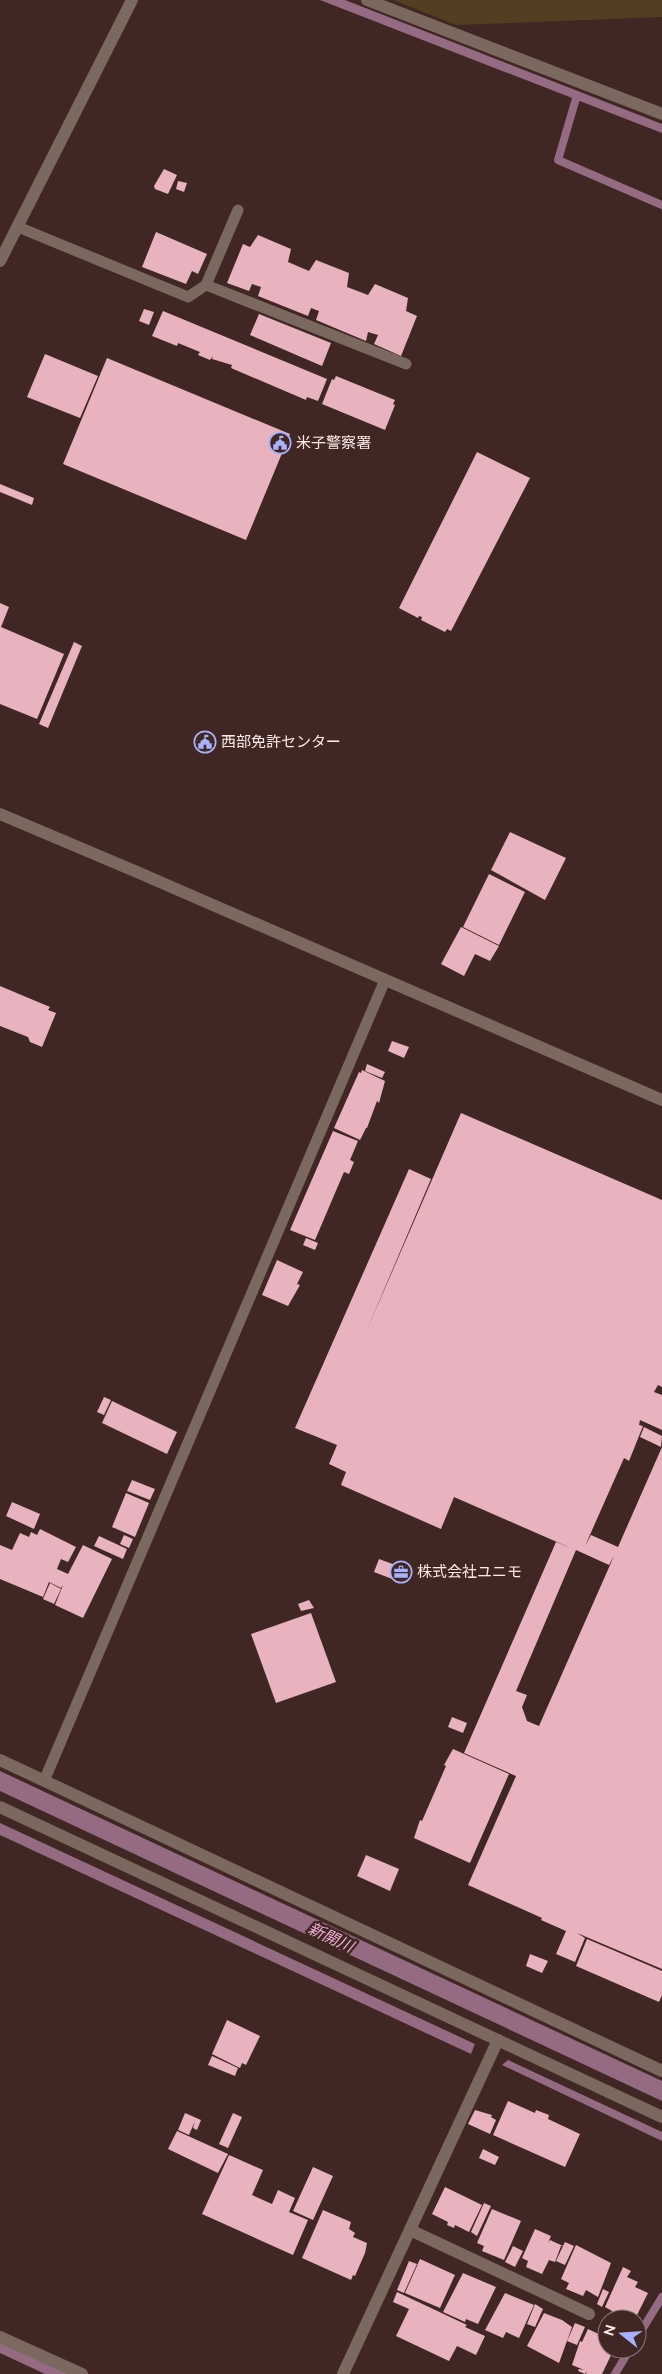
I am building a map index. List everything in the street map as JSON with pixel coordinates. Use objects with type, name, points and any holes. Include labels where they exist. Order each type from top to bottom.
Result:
[{"type":"street","points":[[0,260],[132,0]]},
{"type":"street","points":[[367,0],[662,114]]},
{"type":"street","points":[[0,814],[662,1100]]},
{"type":"street","points":[[0,1760],[662,2070]]},
{"type":"street","points":[[0,1807],[662,2117]]},
{"type":"street","points":[[343,2374],[498,2040]]},
{"type":"street","points":[[410,2230],[589,2314]]},
{"type":"street","points":[[0,2337],[82,2374]]},
{"type":"lane","points":[[18,227],[188,296],[206,285],[238,210]]},
{"type":"lane","points":[[206,285],[406,364]]},
{"type":"lane","points":[[44,1781],[385,980]]},
{"type":"shaded area","points":[[393,0],[662,0],[662,17],[456,25]]},
{"type":"water","points":[[320,0],[345,0],[662,124],[662,133]]},
{"type":"water","name":"新開川","points":[[0,1771],[662,2081],[662,2101],[0,1791]]},
{"type":"water","points":[[0,1823],[475,2044],[471,2054],[0,1835]]},
{"type":"water","points":[[508,2060],[662,2132],[662,2141],[502,2065]]},
{"type":"water","points":[[0,2342],[68,2374],[45,2374],[0,2353]]},
{"type":"building","points":[[164,169],[177,175],[168,194],[155,189],[154,186]]},
{"type":"building","points":[[178,181],[187,183],[184,192],[176,189]]},
{"type":"building","points":[[156,232],[207,254],[198,274],[192,271],[186,284],[142,267]]},
{"type":"building","points":[[258,235],[291,249],[288,262],[309,271],[316,260],[349,273],[347,287],[368,295],[375,284],[408,298],[406,311],[417,316],[401,356],[374,344],[378,335],[368,332],[366,341],[316,320],[319,311],[311,308],[308,316],[258,296],[261,287],[252,284],[249,291],[227,283],[243,244],[250,247]]},
{"type":"building","points":[[144,309],[154,312],[149,325],[139,321]]},
{"type":"building","points":[[163,311],[327,379],[318,401],[307,397],[306,400],[231,368],[232,365],[212,359],[213,356],[210,360],[198,355],[200,352],[178,343],[177,346],[152,336]]},
{"type":"building","points":[[259,314],[331,343],[322,366],[250,335]]},
{"type":"building","points":[[45,354],[98,376],[80,418],[27,397]]},
{"type":"building","points":[[107,358],[290,434],[246,540],[63,464]]},
{"type":"building","points":[[336,376],[395,400],[393,404],[395,405],[385,430],[322,404],[332,379],[334,380]]},
{"type":"building","points":[[477,452],[530,478],[451,631],[447,629],[445,632],[421,620],[422,617],[419,616],[418,618],[399,608]]},
{"type":"building","points":[[0,484],[34,498],[32,505],[0,492]]},
{"type":"building","points":[[0,603],[9,607],[1,627],[64,654],[37,719],[0,704]]},
{"type":"building","points":[[74,642],[82,646],[48,728],[39,724]]},
{"type":"building","points":[[510,832],[566,858],[545,900],[491,870]]},
{"type":"building","points":[[489,874],[525,892],[499,945],[463,927]]},
{"type":"building","points":[[461,927],[499,946],[490,961],[475,954],[464,976],[441,964]]},
{"type":"building","points":[[0,986],[50,1007],[48,1010],[56,1013],[42,1047],[30,1042],[28,1037],[0,1026]]},
{"type":"building","points":[[392,1041],[409,1047],[404,1058],[388,1051]]},
{"type":"building","points":[[367,1064],[385,1072],[382,1078],[365,1071]]},
{"type":"building","points":[[362,1070],[385,1081],[379,1103],[377,1101],[367,1128],[360,1140],[334,1128],[359,1072],[361,1073]]},
{"type":"building","points":[[461,1113],[662,1200],[662,1387],[658,1385],[654,1392],[662,1395],[662,1430],[640,1420],[639,1425],[643,1426],[629,1461],[624,1458],[585,1546],[591,1535],[618,1547],[662,1447],[662,1969],[577,1933],[585,1938],[575,1962],[556,1954],[566,1931],[541,1920],[542,1918],[468,1885],[516,1776],[464,1753],[556,1542],[573,1549],[454,1497],[441,1529],[341,1485],[346,1472],[329,1464],[337,1445],[295,1428],[409,1169],[431,1179],[366,1332]],"holes":[[[576,1550],[609,1565],[614,1556],[539,1726],[527,1721],[522,1707],[527,1695],[516,1691]]]},
{"type":"building","points":[[333,1131],[358,1141],[350,1160],[354,1162],[349,1174],[344,1172],[315,1240],[290,1230]]},
{"type":"building","points":[[306,1238],[318,1243],[315,1250],[303,1245]]},
{"type":"building","points":[[277,1260],[303,1272],[297,1284],[300,1285],[288,1306],[262,1295]]},
{"type":"building","points":[[104,1397],[111,1400],[104,1415],[97,1412]]},
{"type":"building","points":[[112,1401],[177,1432],[167,1454],[102,1423]]},
{"type":"building","points":[[644,1427],[662,1436],[661,1447],[640,1437]]},
{"type":"building","points":[[132,1480],[155,1489],[150,1500],[127,1491]]},
{"type":"building","points":[[126,1493],[149,1503],[135,1537],[112,1527]]},
{"type":"building","points":[[12,1502],[40,1514],[34,1529],[6,1516]]},
{"type":"building","points":[[40,1529],[76,1547],[68,1562],[61,1559],[57,1569],[68,1574],[83,1545],[112,1559],[83,1618],[55,1605],[63,1585],[61,1588],[49,1582],[43,1597],[0,1579],[0,1545],[12,1550],[20,1533],[29,1537],[31,1532],[37,1535]]},
{"type":"building","points":[[124,1535],[133,1539],[129,1548],[120,1544]]},
{"type":"building","points":[[99,1536],[127,1549],[123,1559],[94,1546]]},
{"type":"building","points":[[379,1559],[406,1569],[400,1582],[374,1572]]},
{"type":"building","points":[[50,1583],[61,1589],[54,1604],[43,1599]]},
{"type":"building","points":[[309,1600],[314,1608],[301,1611],[298,1604]]},
{"type":"building","points":[[311,1613],[336,1682],[276,1703],[251,1634]]},
{"type":"building","points":[[452,1717],[467,1723],[463,1733],[448,1727]]},
{"type":"building","points":[[453,1749],[509,1774],[470,1863],[414,1838],[420,1820],[422,1821],[446,1766],[444,1765]]},
{"type":"building","points":[[366,1855],[399,1869],[390,1891],[357,1876]]},
{"type":"building","points":[[587,1939],[662,1971],[662,1995],[659,2002],[576,1966]]},
{"type":"building","points":[[530,1954],[548,1961],[542,1973],[526,1966]]},
{"type":"building","points":[[227,2020],[260,2036],[246,2065],[242,2063],[240,2068],[212,2054]]},
{"type":"building","points":[[212,2056],[238,2068],[235,2076],[208,2065]]},
{"type":"building","points":[[508,2101],[535,2113],[536,2110],[549,2115],[548,2119],[580,2134],[565,2167],[493,2135]]},
{"type":"building","points":[[475,2110],[492,2115],[491,2117],[496,2120],[490,2134],[468,2124]]},
{"type":"building","points":[[185,2113],[201,2120],[197,2130],[193,2128],[195,2121],[189,2135],[178,2130]]},
{"type":"building","points":[[233,2113],[242,2117],[228,2148],[219,2144]]},
{"type":"building","points":[[177,2131],[228,2154],[218,2173],[168,2149]]},
{"type":"building","points":[[483,2149],[499,2157],[495,2165],[479,2158]]},
{"type":"building","points":[[229,2155],[263,2170],[252,2195],[272,2204],[278,2190],[295,2198],[289,2212],[308,2220],[293,2255],[202,2214]]},
{"type":"building","points":[[313,2167],[333,2176],[313,2220],[293,2211]]},
{"type":"building","points":[[445,2187],[482,2205],[469,2232],[455,2225],[454,2228],[447,2225],[448,2222],[432,2214]]},
{"type":"building","points":[[484,2203],[491,2206],[477,2236],[471,2232]]},
{"type":"building","points":[[492,2209],[521,2221],[504,2260],[482,2251],[484,2246],[477,2243]]},
{"type":"building","points":[[323,2210],[351,2222],[349,2229],[355,2233],[353,2237],[367,2243],[365,2253],[355,2276],[353,2275],[351,2280],[302,2258]]},
{"type":"building","points":[[535,2229],[551,2236],[548,2243],[550,2240],[563,2246],[561,2246],[555,2262],[549,2260],[542,2274],[526,2267],[528,2261],[522,2258]]},
{"type":"building","points":[[565,2242],[574,2246],[565,2265],[556,2261]]},
{"type":"building","points":[[576,2245],[611,2263],[598,2297],[586,2290],[583,2296],[566,2289],[569,2283],[561,2279]]},
{"type":"building","points":[[513,2246],[523,2251],[515,2267],[505,2262]]},
{"type":"building","points":[[420,2259],[455,2275],[440,2308],[405,2293]]},
{"type":"building","points":[[409,2261],[417,2264],[404,2293],[397,2290]]},
{"type":"building","points":[[623,2267],[631,2271],[627,2277],[638,2282],[635,2287],[648,2293],[640,2309],[608,2309],[605,2307]]},
{"type":"building","points":[[463,2273],[496,2287],[478,2324],[466,2319],[465,2322],[443,2312]]},
{"type":"building","points":[[603,2289],[609,2292],[602,2307],[597,2304]]},
{"type":"building","points":[[397,2292],[467,2325],[465,2327],[485,2336],[476,2355],[457,2346],[449,2361],[396,2336],[409,2309],[393,2302]]},
{"type":"building","points":[[505,2293],[534,2305],[519,2338],[506,2332],[503,2338],[485,2330]]},
{"type":"building","points":[[535,2304],[543,2309],[535,2327],[527,2324]]},
{"type":"building","points":[[544,2313],[562,2320],[572,2327],[559,2363],[527,2346]]},
{"type":"building","points":[[575,2323],[585,2327],[577,2345],[567,2341]]},
{"type":"building","points":[[588,2329],[597,2333],[597,2359],[609,2359],[602,2374],[586,2374],[587,2371],[585,2374],[578,2371],[579,2369],[584,2370],[572,2365],[580,2341],[582,2342]]},
{"type":"waterway","points":[[577,95],[558,160],[662,205]]},
{"type":"waterway","points":[[647,2322],[662,2297]]},
{"type":"waterway","points":[[615,2374],[624,2359]]},
{"type":"place","name":"米子警察署","points":[[280,443]]},
{"type":"place","name":"西部免許センター","points":[[205,742]]},
{"type":"place","name":"株式会社ユニモ","points":[[401,1572]]}]
